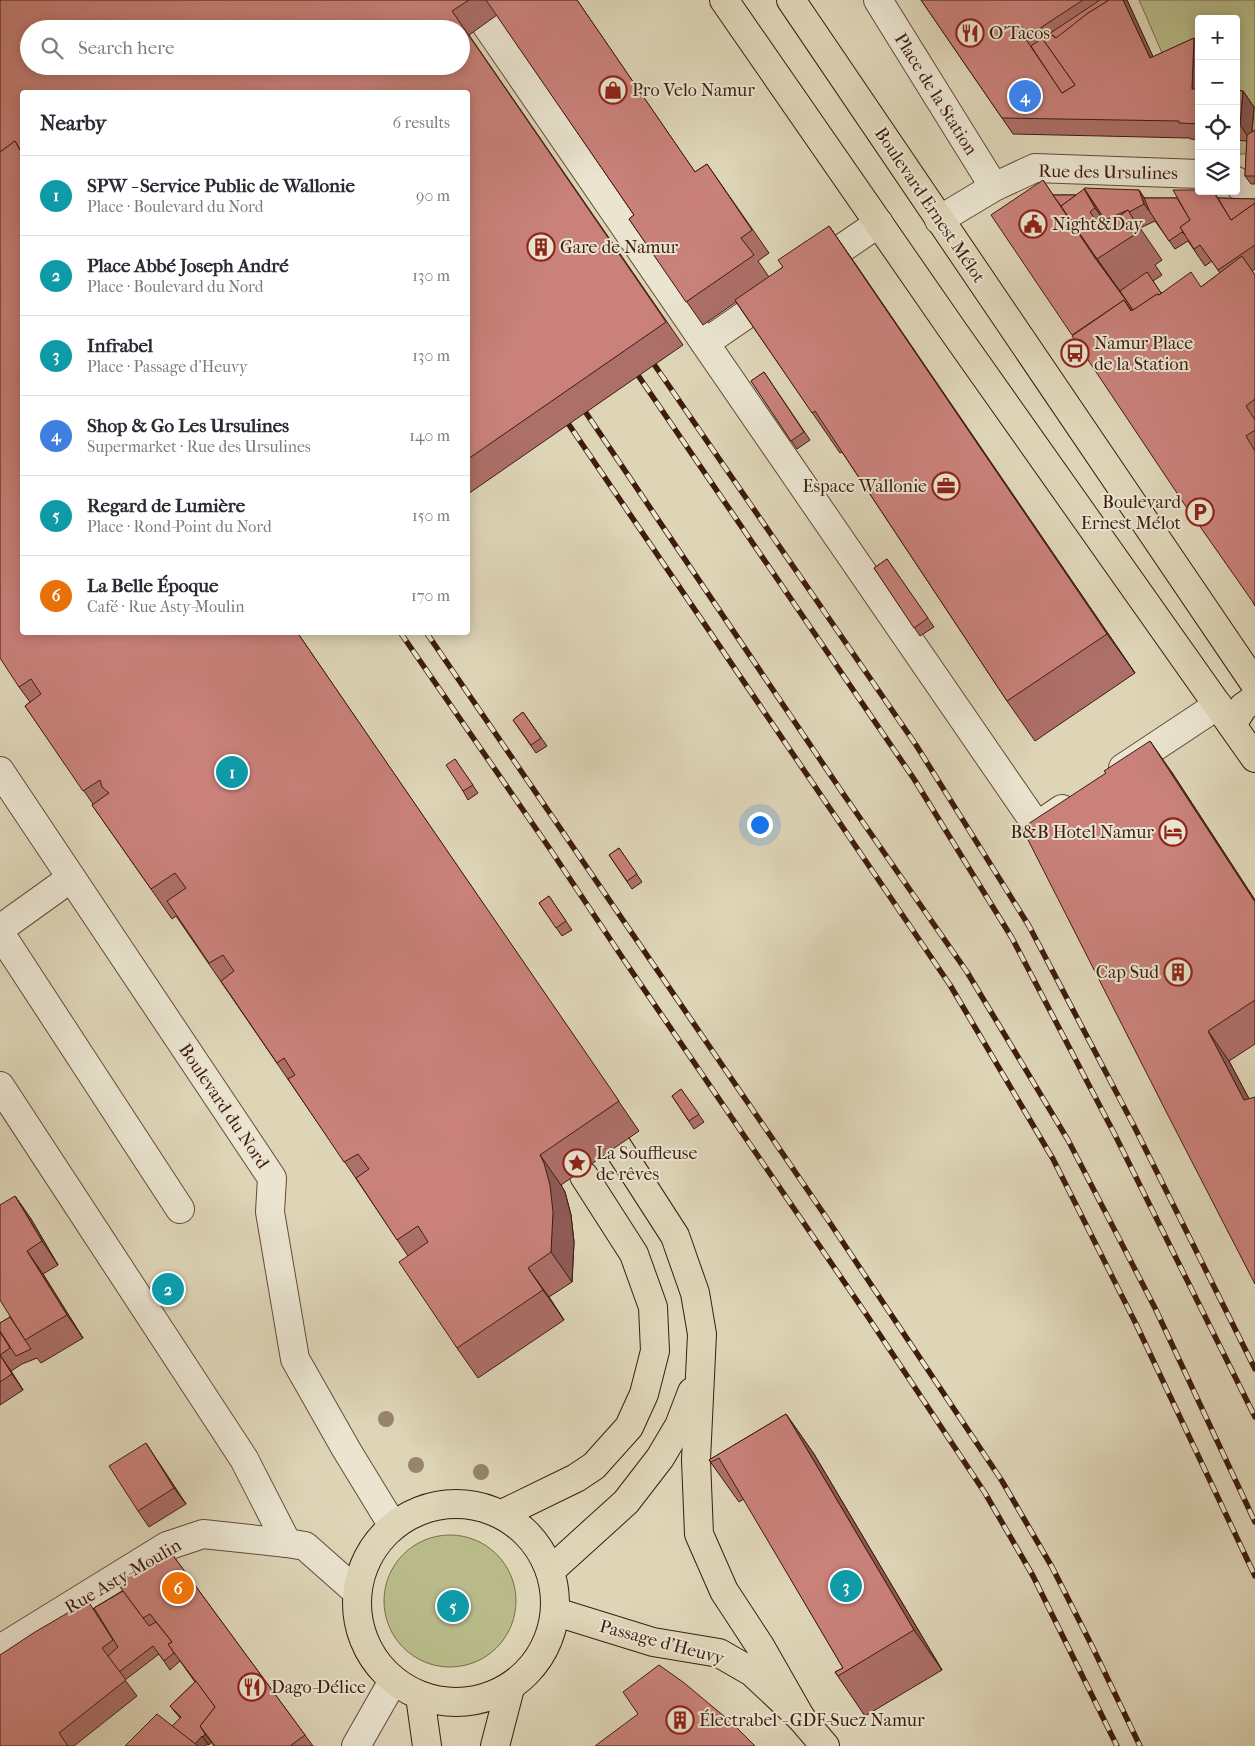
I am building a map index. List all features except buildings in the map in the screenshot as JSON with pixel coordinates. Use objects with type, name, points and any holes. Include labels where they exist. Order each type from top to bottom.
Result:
[{"type":"main road","points":[[724,0],[1255,758]]},
{"type":"main road","name":"Boulevard Ernest Mélot","points":[[791,0],[1255,684]]},
{"type":"main road","points":[[1225,715],[1255,700]]},
{"type":"main road","points":[[617,1146],[674,1236],[695,1293],[702,1334],[696,1460],[699,1534],[724,1591],[760,1646],[801,1718]]},
{"type":"main road","points":[[502,1514],[576,1478],[594,1466],[629,1427],[644,1394],[655,1352],[653,1307],[634,1254],[584,1176]]},
{"type":"main road","points":[[550,1571],[626,1502],[660,1458],[679,1426],[699,1372]]},
{"type":"main road","points":[[446,1504],[474,1505],[502,1514],[532,1538],[550,1571],[555,1591],[556,1612],[549,1642],[533,1668],[510,1688],[481,1700],[450,1703],[420,1696],[393,1681],[372,1656],[359,1625],[357,1592],[368,1556],[393,1526],[418,1511],[446,1504]]},
{"type":"main road","name":"Passage d'Heuvy","points":[[556,1612],[653,1642],[719,1653],[752,1672],[801,1718],[826,1746]]},
{"type":"main road","points":[[496,1746],[510,1688]]},
{"type":"main road","points":[[420,1696],[427,1746]]},
{"type":"street","points":[[469,0],[1037,826],[1082,796]]},
{"type":"street","name":"Place de la Station","points":[[878,0],[994,187]]},
{"type":"street","name":"Rue des Ursulines","points":[[939,220],[994,187],[1035,168],[1195,174]]},
{"type":"street","points":[[705,343],[879,223]]},
{"type":"street","points":[[1106,780],[1225,715]]},
{"type":"street","name":"Boulevard du Nord","points":[[0,771],[272,1178],[270,1212],[295,1360],[393,1526]]},
{"type":"street","points":[[72,878],[0,931],[180,1209]]},
{"type":"street","points":[[0,1086],[244,1459],[287,1542]]},
{"type":"street","name":"Rue Asty-Moulin","points":[[0,1649],[167,1546],[203,1534],[287,1542],[305,1546],[357,1592]]},
{"type":"street","points":[[356,1746],[393,1681]]},
{"type":"green space","points":[[1139,0],[1255,0],[1255,152],[1240,154],[1240,15],[1195,15],[1195,129]]},
{"type":"green space","points":[[450,1535],[475,1540],[486,1546],[496,1555],[505,1565],[511,1576],[516,1601],[511,1626],[505,1637],[496,1647],[486,1656],[475,1662],[450,1667],[425,1662],[414,1656],[404,1647],[395,1637],[389,1626],[384,1601],[389,1576],[395,1565],[404,1555],[414,1546],[425,1540]]},
{"type":"railway","points":[[647,354],[916,745],[1029,926],[1134,1126],[1255,1369]]},
{"type":"railway","points":[[631,365],[914,779],[1012,938],[1114,1133],[1255,1417]]},
{"type":"railway","points":[[578,401],[844,795],[967,972],[1068,1140],[1155,1308],[1255,1522]]},
{"type":"railway","points":[[561,413],[950,985],[1053,1159],[1136,1324],[1255,1576]]},
{"type":"railway","points":[[402,635],[866,1314],[985,1493],[1033,1576],[1117,1746]]},
{"type":"railway","points":[[428,635],[826,1217],[1002,1481],[1052,1567],[1140,1746]]},
{"type":"place","name":"O'Tacos","points":[[970,33]]},
{"type":"place","name":"Pro Velo Namur","points":[[613,90]]},
{"type":"place","name":"Shop & Go Les Ursulines","points":[[1025,96]]},
{"type":"place","name":"Night&Day","points":[[1033,224]]},
{"type":"place","name":"Gare de Namur","points":[[541,247]]},
{"type":"place","name":"Namur Place de la Station","points":[[1075,353]]},
{"type":"place","name":"Espace Wallonie","points":[[946,486]]},
{"type":"place","name":"Boulevard Ernest Mélot","points":[[1200,512]]},
{"type":"place","name":"SPW - Service Public de Wallonie","points":[[232,772]]},
{"type":"place","name":"B&B Hotel Namur","points":[[1173,832]]},
{"type":"place","name":"Cap Sud","points":[[1178,972]]},
{"type":"place","name":"La Souffleuse de rêves","points":[[577,1163]]},
{"type":"place","name":"Place Abbé Joseph André","points":[[168,1289]]},
{"type":"place","name":"Infrabel","points":[[846,1586]]},
{"type":"place","name":"La Belle Époque","points":[[178,1588]]},
{"type":"place","name":"Regard de Lumière","points":[[453,1606]]},
{"type":"place","name":"Dago-Délice","points":[[252,1687]]},
{"type":"place","name":"Électrabel - GDF-Suez Namur","points":[[680,1720]]}]
